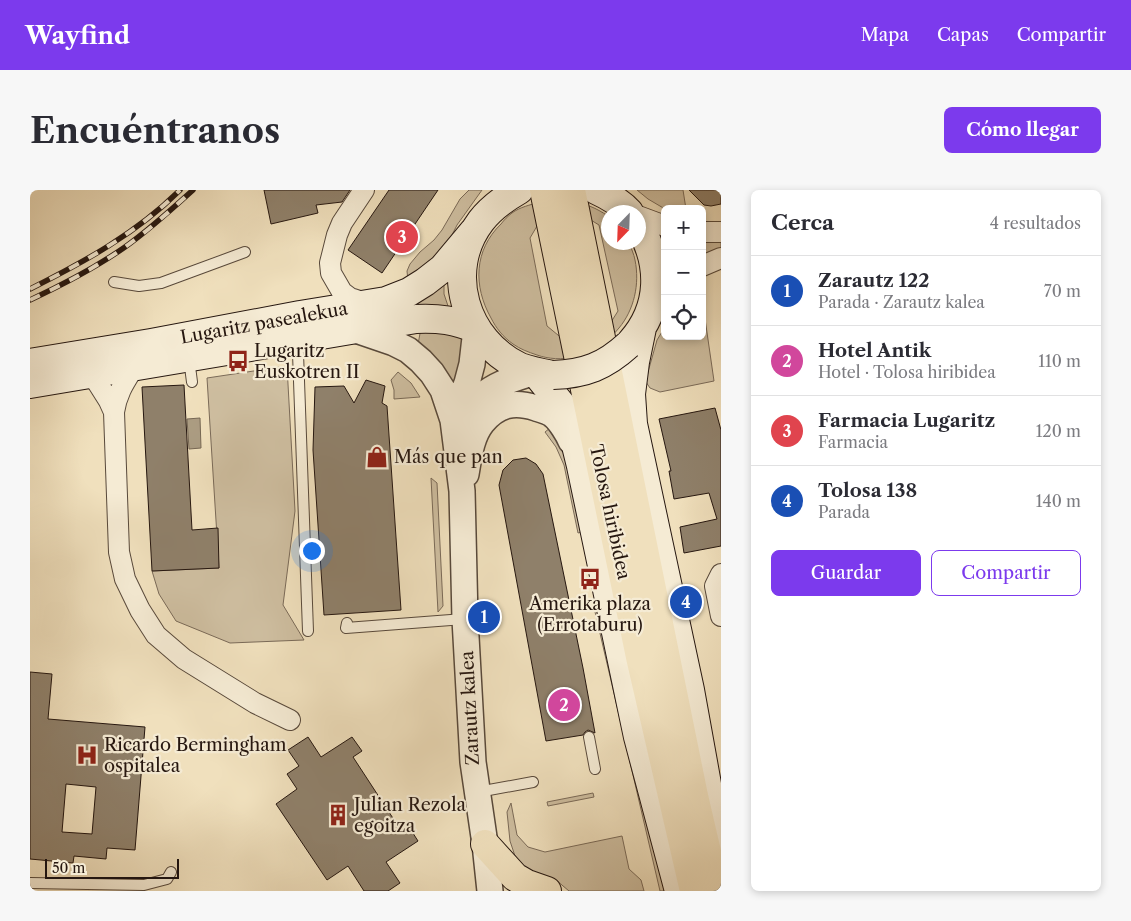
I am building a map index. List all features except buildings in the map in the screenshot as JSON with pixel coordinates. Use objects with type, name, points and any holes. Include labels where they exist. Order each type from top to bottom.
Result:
[{"type":"main road","name":"Tolosa hiribidea","points":[[544,190],[640,657],[694,891]]},
{"type":"main road","name":"Tolosa hiribidea","points":[[571,190],[694,796],[716,891]]},
{"type":"main road","name":"Lugaritz pasealekua","points":[[30,363],[386,300],[408,292],[443,268],[498,204]]},
{"type":"main road","points":[[498,204],[466,252],[462,273],[462,288],[465,302],[476,329],[485,341],[502,356],[521,367],[544,373],[578,373],[602,365],[616,356],[647,319]]},
{"type":"main road","points":[[621,204],[645,235],[651,249],[654,264],[656,279],[654,294],[635,362],[631,394],[633,424],[690,690],[721,870]]},
{"type":"main road","name":"Lugaritz pasealekua","points":[[30,384],[134,367],[190,370],[295,340],[416,319],[448,319],[476,329]]},
{"type":"main road","name":"Tolosa hiribidea","points":[[544,373],[570,421],[638,736],[678,891]]},
{"type":"main road","points":[[485,844],[515,877],[527,884],[547,891]]},
{"type":"street","points":[[364,190],[336,235],[330,263],[331,274],[342,292],[350,298],[369,304]]},
{"type":"street","points":[[621,204],[661,224]]},
{"type":"street","points":[[706,232],[721,232]]},
{"type":"street","points":[[706,264],[721,258]]},
{"type":"street","name":"Zarautz kalea","points":[[353,329],[394,343],[409,351],[421,361],[432,373],[443,390],[453,420],[462,491],[473,762],[490,891]]},
{"type":"street","points":[[453,420],[472,364],[476,329]]},
{"type":"street","points":[[134,367],[120,388],[114,412],[119,552],[125,580],[140,610],[156,635],[184,659],[255,703],[290,720]]},
{"type":"street","points":[[457,451],[469,416],[481,397],[510,380],[544,373]]},
{"type":"street","points":[[87,374],[97,382],[114,412]]},
{"type":"street","points":[[462,491],[474,438],[480,425],[491,413],[512,404],[525,405],[554,416],[568,434],[581,466]]},
{"type":"street","points":[[721,574],[715,586],[721,616]]},
{"type":"street","points":[[477,792],[472,828],[482,891]]},
{"type":"street","name":"Zarautz kalea","points":[[485,844],[501,876],[517,891]]},
{"type":"lane","points":[[114,282],[140,286],[161,283],[245,252]]},
{"type":"lane","points":[[295,340],[298,353],[308,631]]},
{"type":"lane","points":[[346,624],[346,628],[466,619]]},
{"type":"lane","points":[[589,737],[595,769]]},
{"type":"lane","points":[[477,792],[533,782]]},
{"type":"lane","points":[[30,883],[144,885],[167,879],[171,872]]},
{"type":"shaded area","points":[[469,190],[482,190],[457,225],[437,259],[408,281],[407,271],[410,264],[442,230],[460,199]]},
{"type":"shaded area","points":[[637,190],[683,190],[685,205],[661,205],[661,207]]},
{"type":"shaded area","points":[[540,202],[559,202],[583,204],[601,212],[601,234],[599,225],[581,214],[540,221],[530,238],[547,326],[564,340],[606,330],[618,311],[605,250],[632,250],[635,258],[637,278],[629,313],[615,332],[605,341],[574,357],[560,359],[546,357],[527,352],[518,347],[503,335],[495,325],[485,306],[479,281],[481,257],[492,234],[512,213]]},
{"type":"shaded area","points":[[721,241],[721,249],[706,254],[706,243]]},
{"type":"shaded area","points":[[444,280],[444,294],[449,309],[418,309],[416,300]]},
{"type":"shaded area","points":[[706,326],[714,381],[660,392],[650,388],[646,382],[657,340],[661,334],[661,340],[706,340]]},
{"type":"shaded area","points":[[421,328],[458,333],[464,344],[452,399],[417,350]]},
{"type":"shaded area","points":[[287,366],[295,511],[283,605],[304,640],[230,643],[176,621],[159,594],[152,571],[219,568],[207,378]]},
{"type":"shaded area","points":[[398,372],[411,383],[420,397],[394,399],[391,380]]},
{"type":"shaded area","points":[[200,418],[201,448],[189,449],[187,419]]},
{"type":"shaded area","points":[[550,428],[563,450],[571,476],[582,532],[578,533],[564,465],[556,447],[545,432]]},
{"type":"shaded area","points":[[431,478],[437,483],[443,606],[438,612]]},
{"type":"shaded area","points":[[596,598],[667,891],[660,891],[592,599]]},
{"type":"shaded area","points":[[593,793],[594,797],[548,806],[547,802]]},
{"type":"shaded area","points":[[511,803],[517,835],[528,847],[545,852],[622,836],[629,869],[641,880],[644,891],[569,891],[556,880],[524,869],[516,859],[510,841],[507,812]]},
{"type":"railway","points":[[30,289],[109,246],[146,220],[180,190]]},
{"type":"railway","points":[[30,300],[78,276],[114,255],[151,227],[193,190]]},
{"type":"place","name":"Farmacia Lugaritz","points":[[402,237]]},
{"type":"place","name":"Lugaritz Euskotren II","points":[[238,361]]},
{"type":"place","name":"Más que pan","points":[[377,457]]},
{"type":"place","name":"Amerika plaza (Errotaburu)","points":[[590,579]]},
{"type":"place","name":"Tolosa 138","points":[[686,602]]},
{"type":"place","name":"Zarautz 122","points":[[484,617]]},
{"type":"place","name":"Hotel Antik","points":[[564,705]]},
{"type":"place","name":"Ricardo Bermingham ospitalea","points":[[87,755]]},
{"type":"place","name":"Julian Rezola egoitza","points":[[338,815]]}]
